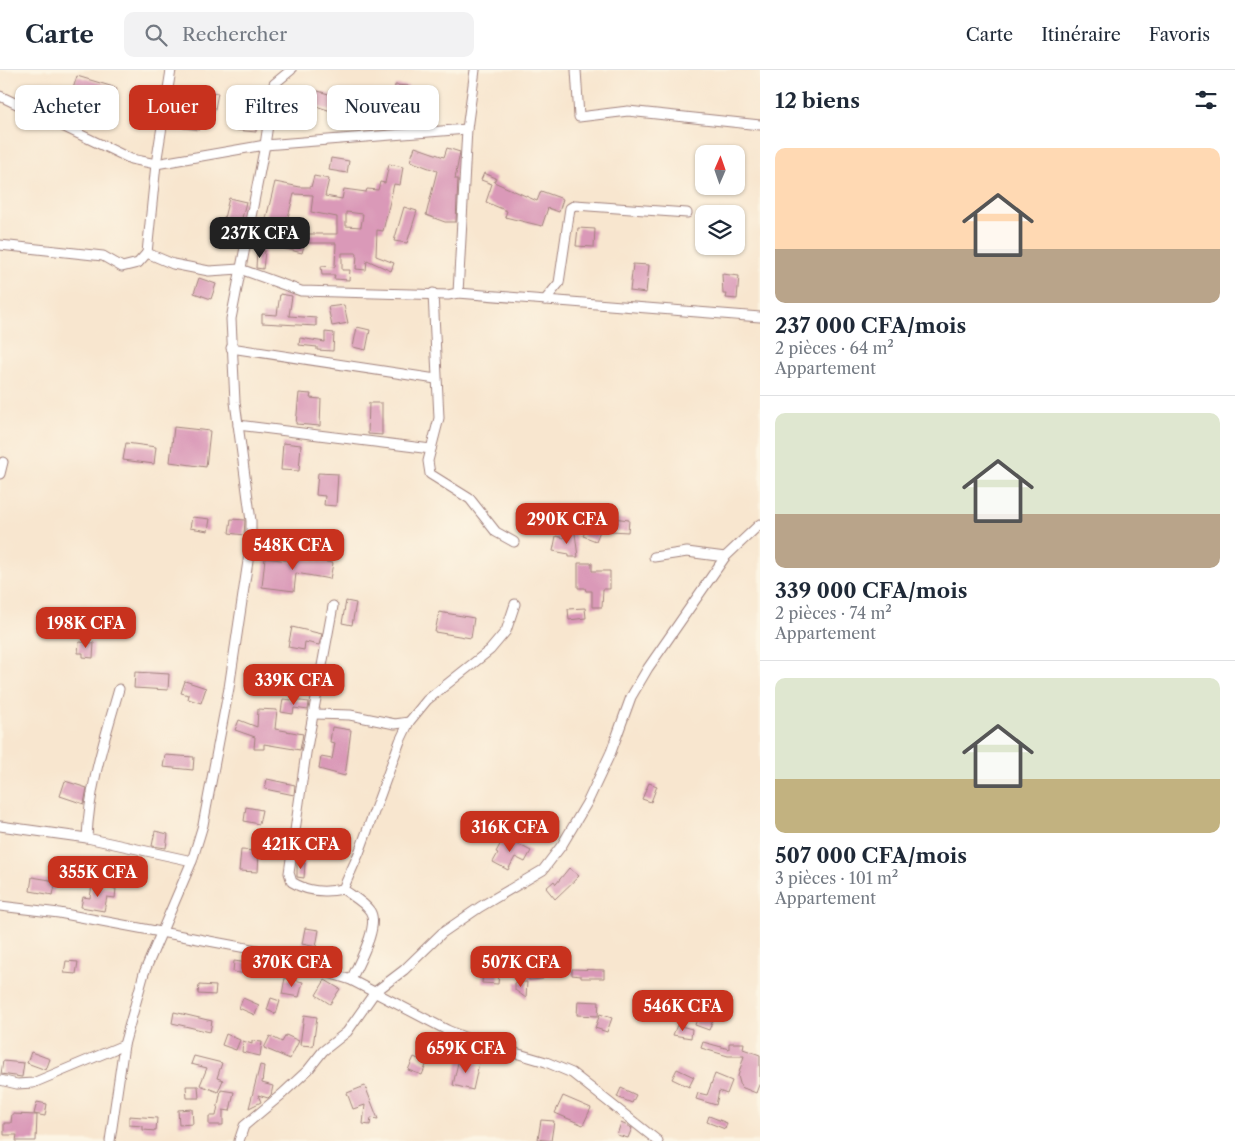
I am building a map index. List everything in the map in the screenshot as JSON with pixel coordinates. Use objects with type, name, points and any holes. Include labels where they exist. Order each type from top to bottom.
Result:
[{"type":"street","points":[[0,246],[103,256],[122,267],[138,263],[147,253],[156,164],[171,70]]},
{"type":"street","points":[[110,1141],[124,1045],[144,973],[160,930],[192,861],[203,825],[229,688],[251,541],[251,521],[238,425],[231,348],[231,319],[265,145],[274,84],[290,70]]},
{"type":"street","points":[[458,293],[467,129],[475,70]]},
{"type":"street","points":[[576,70],[579,117],[628,111],[760,125]]},
{"type":"street","points":[[0,96],[131,159],[156,164],[265,145],[467,129]]},
{"type":"street","points":[[545,300],[559,283],[567,215],[570,208],[574,205],[688,213]]},
{"type":"street","points":[[147,253],[173,264],[209,271],[240,269],[301,291],[324,290],[346,294],[433,293],[448,295],[458,293],[486,297],[545,300],[760,318]]},
{"type":"street","points":[[433,293],[439,418],[428,461],[430,474],[470,499],[496,532],[514,542]]},
{"type":"street","points":[[231,348],[436,379]]},
{"type":"street","points":[[238,425],[431,449]]},
{"type":"street","points":[[0,474],[3,462]]},
{"type":"street","points":[[239,1141],[244,1126],[281,1095],[308,1070],[323,1051],[346,1032],[375,992],[404,970],[442,933],[480,907],[543,870],[562,846],[588,801],[611,752],[631,697],[648,668],[725,556],[760,524]]},
{"type":"street","points":[[654,557],[687,552],[725,556]]},
{"type":"street","points":[[343,889],[359,853],[400,741],[410,722],[427,700],[490,650],[506,631],[515,604]]},
{"type":"street","points":[[333,606],[315,714],[306,753],[289,873],[292,882],[300,888],[326,892],[343,889],[366,906],[372,913],[374,923],[366,948],[351,980]]},
{"type":"street","points":[[87,838],[88,817],[96,773],[119,689]]},
{"type":"street","points":[[315,714],[350,715],[395,724],[410,722]]},
{"type":"street","points":[[0,826],[87,838],[192,861]]},
{"type":"street","points":[[0,906],[44,910],[160,930],[257,950],[351,980],[447,1030],[471,1040],[546,1062],[572,1073],[658,1141]]},
{"type":"street","points":[[0,1080],[17,1084],[33,1083],[124,1045]]},
{"type":"building","points":[[77,76],[107,85],[74,85]]},
{"type":"building","points":[[318,91],[327,94],[327,110],[317,106]]},
{"type":"building","points":[[235,130],[256,130],[256,132]]},
{"type":"building","points":[[415,147],[444,157],[447,148],[460,152],[455,179],[458,179],[456,222],[445,222],[426,215],[437,171],[410,161]]},
{"type":"building","points":[[331,158],[349,161],[347,173],[329,170]]},
{"type":"building","points":[[389,164],[403,167],[400,185],[394,184],[383,231],[377,230],[376,256],[394,263],[391,271],[367,260],[366,270],[356,269],[357,253],[342,253],[342,270],[350,270],[349,280],[334,279],[335,275],[322,275],[321,266],[335,267],[336,243],[307,243],[307,234],[337,234],[337,217],[311,212],[313,195],[294,194],[286,225],[273,221],[269,240],[261,239],[275,182],[300,187],[311,187],[314,176],[329,179],[325,196],[342,199],[344,189],[366,192],[367,189],[378,190],[380,182],[385,183]],"holes":[[[346,212],[363,214],[361,227],[346,226]]]},
{"type":"building","points":[[484,173],[496,178],[494,182],[537,201],[541,191],[563,199],[559,212],[548,208],[542,226],[505,217],[507,211],[486,202],[492,184],[481,180]]},
{"type":"building","points":[[229,198],[246,202],[241,222],[224,218]]},
{"type":"building","points":[[404,207],[417,211],[407,243],[394,241]]},
{"type":"building","points":[[578,228],[595,229],[594,247],[576,246]]},
{"type":"building","points":[[286,233],[306,238],[302,253],[282,248]]},
{"type":"building","points":[[257,250],[265,251],[263,269],[256,268]]},
{"type":"building","points":[[633,264],[649,265],[646,293],[630,291]]},
{"type":"building","points":[[722,274],[739,276],[737,299],[726,298],[727,294],[723,294]]},
{"type":"building","points":[[199,278],[216,284],[211,299],[194,293]]},
{"type":"building","points":[[280,294],[292,296],[289,316],[316,318],[316,326],[262,323],[262,314],[277,315]]},
{"type":"building","points":[[344,305],[348,323],[332,326],[328,307]]},
{"type":"building","points":[[357,327],[370,330],[366,350],[353,347]]},
{"type":"building","points":[[325,332],[334,333],[333,351],[317,350],[317,347],[299,345],[300,338],[325,342]]},
{"type":"building","points":[[299,393],[311,394],[310,398],[321,399],[320,426],[296,424]]},
{"type":"building","points":[[369,403],[382,403],[382,435],[368,434]]},
{"type":"building","points":[[174,427],[210,431],[206,467],[170,462]]},
{"type":"building","points":[[126,443],[156,447],[154,464],[123,460]]},
{"type":"building","points":[[283,443],[301,445],[299,471],[281,470]]},
{"type":"building","points":[[318,473],[338,474],[336,506],[324,505],[325,496],[316,495]]},
{"type":"building","points":[[192,517],[210,519],[208,531],[190,528]]},
{"type":"building","points":[[613,518],[629,520],[628,532],[611,531]]},
{"type":"building","points":[[231,519],[245,520],[244,535],[229,533]]},
{"type":"building","points":[[588,526],[600,531],[596,541],[583,536]]},
{"type":"building","points":[[569,529],[575,533],[578,557],[569,557],[569,554],[553,551],[556,536],[564,538]]},
{"type":"building","points":[[302,546],[309,548],[306,559],[333,563],[330,579],[296,573],[294,591],[262,587],[265,558],[298,562]]},
{"type":"building","points":[[578,563],[592,563],[592,571],[610,571],[610,589],[603,589],[602,607],[592,607],[592,591],[578,588]]},
{"type":"building","points":[[346,601],[356,603],[352,625],[342,623]]},
{"type":"building","points":[[585,608],[586,618],[569,620],[568,609]]},
{"type":"building","points":[[439,612],[474,618],[471,638],[435,632]]},
{"type":"building","points":[[292,627],[322,634],[319,645],[305,642],[304,650],[288,647]]},
{"type":"building","points":[[79,642],[94,643],[93,658],[83,657],[83,653],[78,653]]},
{"type":"building","points":[[135,672],[169,674],[168,690],[134,688]]},
{"type":"building","points":[[185,681],[206,688],[201,703],[188,699],[189,695],[181,693]]},
{"type":"building","points":[[283,699],[309,702],[308,710],[294,708],[293,714],[281,712]]},
{"type":"building","points":[[258,709],[277,710],[275,729],[303,734],[300,750],[264,744],[264,749],[254,749],[255,737],[235,730],[239,720],[257,727]]},
{"type":"building","points":[[332,727],[351,730],[345,776],[319,769],[321,757],[332,759],[335,743],[330,742]]},
{"type":"building","points":[[165,755],[194,757],[193,770],[163,767]]},
{"type":"building","points":[[267,779],[295,785],[294,795],[265,789]]},
{"type":"building","points":[[65,781],[87,788],[84,804],[60,796]]},
{"type":"building","points":[[649,783],[657,786],[651,802],[642,799]]},
{"type":"building","points":[[246,807],[262,810],[259,824],[244,821]]},
{"type":"building","points":[[155,831],[168,834],[166,848],[152,846]]},
{"type":"building","points":[[504,837],[531,851],[525,862],[515,857],[508,870],[493,862]]},
{"type":"building","points":[[241,850],[259,851],[258,872],[239,871]]},
{"type":"building","points":[[297,862],[305,863],[304,878],[297,877]]},
{"type":"building","points":[[569,868],[579,876],[555,899],[546,888],[554,881],[556,884]]},
{"type":"building","points":[[32,877],[56,881],[53,895],[30,891]]},
{"type":"building","points":[[92,885],[116,889],[115,898],[107,897],[104,911],[81,907],[83,897],[90,898]]},
{"type":"building","points":[[305,928],[319,930],[316,947],[302,944]]},
{"type":"building","points":[[66,961],[78,962],[76,974],[64,973]]},
{"type":"building","points":[[234,961],[248,963],[247,974],[233,972]]},
{"type":"building","points":[[484,963],[500,964],[498,984],[482,983]]},
{"type":"building","points":[[542,969],[543,979],[529,980],[528,970]]},
{"type":"building","points":[[572,969],[604,970],[604,978],[581,978],[581,976],[572,975]]},
{"type":"building","points":[[285,978],[303,982],[299,997],[282,994]]},
{"type":"building","points":[[325,980],[340,989],[330,1004],[316,995]]},
{"type":"building","points":[[515,982],[527,982],[526,998],[515,990]]},
{"type":"building","points":[[199,985],[216,986],[215,995],[198,994]]},
{"type":"building","points":[[243,998],[259,1005],[255,1015],[239,1008]]},
{"type":"building","points":[[271,998],[280,1001],[276,1014],[267,1010]]},
{"type":"building","points":[[578,1001],[599,1002],[598,1016],[577,1015]]},
{"type":"building","points":[[174,1012],[212,1021],[210,1032],[172,1023]]},
{"type":"building","points":[[699,1013],[714,1018],[709,1030],[695,1025]]},
{"type":"building","points":[[600,1014],[612,1018],[607,1032],[595,1028]]},
{"type":"building","points":[[304,1015],[317,1017],[313,1046],[300,1045]]},
{"type":"building","points":[[677,1025],[692,1029],[691,1038],[673,1035]]},
{"type":"building","points":[[226,1034],[240,1040],[236,1050],[222,1045]]},
{"type":"building","points":[[286,1035],[299,1041],[290,1059],[264,1048],[270,1036],[282,1042]]},
{"type":"building","points":[[243,1041],[252,1044],[252,1041],[262,1042],[260,1056],[242,1052]]},
{"type":"building","points":[[703,1042],[729,1049],[729,1043],[744,1043],[743,1049],[760,1055],[760,1082],[756,1093],[741,1087],[738,1076],[744,1056],[728,1056],[701,1048]]},
{"type":"building","points":[[31,1052],[50,1059],[46,1070],[27,1063]]},
{"type":"building","points":[[194,1056],[222,1063],[217,1078],[223,1080],[218,1092],[200,1085],[207,1068],[191,1064]]},
{"type":"building","points":[[414,1057],[427,1063],[422,1075],[408,1070]]},
{"type":"building","points":[[459,1058],[479,1063],[473,1090],[453,1085]]},
{"type":"building","points":[[3,1061],[24,1063],[22,1077],[1,1074]]},
{"type":"building","points":[[260,1065],[264,1066],[262,1083],[273,1086],[271,1095],[268,1098],[258,1095],[261,1102],[249,1108]]},
{"type":"building","points":[[677,1069],[694,1077],[689,1087],[672,1079]]},
{"type":"building","points":[[715,1074],[732,1081],[727,1094],[719,1091],[716,1105],[696,1099],[698,1093],[707,1095]]},
{"type":"building","points":[[186,1086],[198,1086],[199,1098],[187,1098]]},
{"type":"building","points":[[365,1086],[378,1119],[371,1118],[370,1125],[363,1124],[365,1105],[353,1109],[347,1093]]},
{"type":"building","points":[[621,1088],[636,1095],[632,1103],[617,1097]]},
{"type":"building","points":[[221,1090],[234,1092],[230,1111],[223,1110],[223,1125],[209,1125],[209,1116],[216,1116]]},
{"type":"building","points":[[563,1096],[591,1108],[583,1125],[555,1113]]},
{"type":"building","points":[[37,1102],[47,1104],[45,1116],[34,1114]]},
{"type":"building","points":[[192,1109],[193,1124],[179,1125],[178,1110]]},
{"type":"building","points":[[12,1114],[37,1115],[36,1141],[16,1141],[17,1135],[4,1135],[4,1123],[11,1123]]},
{"type":"building","points":[[129,1116],[157,1118],[156,1131],[143,1130],[143,1126],[129,1125]]},
{"type":"building","points":[[709,1116],[727,1123],[725,1129],[707,1122]]},
{"type":"building","points":[[541,1120],[554,1121],[551,1141],[538,1139]]},
{"type":"building","points":[[621,1123],[632,1128],[628,1138],[617,1135]]}]
